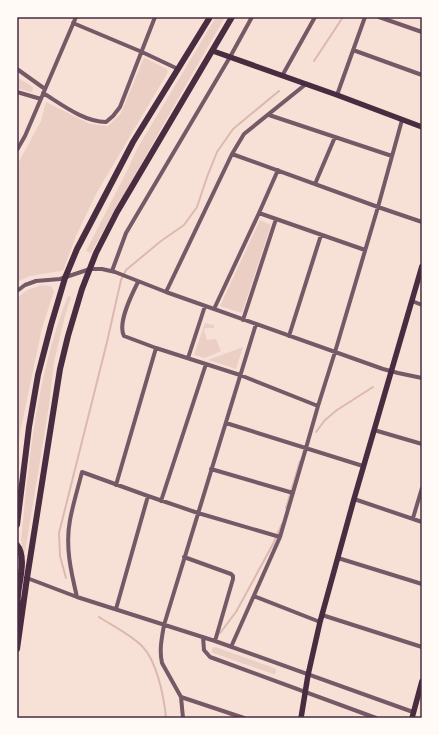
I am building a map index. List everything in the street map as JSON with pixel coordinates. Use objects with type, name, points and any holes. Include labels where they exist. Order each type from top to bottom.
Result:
[{"type":"highway","points":[[17,526],[29,427],[38,375],[51,325],[66,278],[77,249],[133,142],[210,17]]},
{"type":"highway","points":[[17,649],[60,369],[82,289],[96,253],[117,212],[232,17]]},
{"type":"highway","points":[[17,546],[20,549],[22,557],[18,596],[18,640]]},
{"type":"main road","points":[[213,51],[422,127]]},
{"type":"main road","points":[[301,718],[308,675],[320,622],[363,466],[422,266]]},
{"type":"main road","points":[[412,715],[422,681]]},
{"type":"street","points":[[17,150],[25,136],[76,17]]},
{"type":"street","points":[[17,69],[72,111],[97,122],[106,122],[120,107],[155,17]]},
{"type":"street","points":[[113,272],[126,233],[252,17]]},
{"type":"street","points":[[282,76],[315,17]]},
{"type":"street","points":[[337,95],[365,17]]},
{"type":"street","points":[[379,17],[422,32]]},
{"type":"street","points":[[73,23],[178,69]]},
{"type":"street","points":[[353,50],[422,75]]},
{"type":"street","points":[[166,292],[232,154],[244,134],[306,84]]},
{"type":"street","points":[[17,92],[41,99]]},
{"type":"street","points":[[269,115],[392,156]]},
{"type":"street","points":[[231,647],[280,537],[378,207],[402,120]]},
{"type":"street","points":[[315,184],[335,137]]},
{"type":"street","points":[[232,154],[422,222]]},
{"type":"street","points":[[214,309],[278,170]]},
{"type":"street","points":[[259,213],[365,250]]},
{"type":"street","points":[[243,320],[276,219]]},
{"type":"street","points":[[289,336],[321,235]]},
{"type":"street","points":[[17,291],[25,285],[36,281],[66,278],[90,269],[102,269],[335,352],[391,371],[422,378]]},
{"type":"street","points":[[138,282],[127,307],[123,324],[124,336],[240,375],[318,406]]},
{"type":"street","points":[[412,301],[422,305]]},
{"type":"street","points":[[188,358],[206,306]]},
{"type":"street","points":[[184,718],[181,697],[162,663],[160,650],[164,625],[256,324]]},
{"type":"street","points":[[116,485],[156,348]]},
{"type":"street","points":[[161,501],[206,364]]},
{"type":"street","points":[[226,423],[363,466]]},
{"type":"street","points":[[374,430],[422,444]]},
{"type":"street","points":[[211,469],[293,493]]},
{"type":"street","points":[[77,597],[70,568],[68,540],[69,521],[82,472],[161,501],[280,537]]},
{"type":"street","points":[[413,518],[422,488]]},
{"type":"street","points":[[116,609],[148,496]]},
{"type":"street","points":[[354,499],[422,522]]},
{"type":"street","points":[[184,557],[233,576],[215,641]]},
{"type":"street","points":[[338,558],[422,584]]},
{"type":"street","points":[[27,578],[77,597],[215,641],[412,715]]},
{"type":"street","points":[[254,596],[320,622]]},
{"type":"street","points":[[322,615],[422,647]]},
{"type":"street","points":[[203,638],[204,650],[210,657],[376,718]]},
{"type":"street","points":[[181,697],[244,718]]},
{"type":"shaded area","points":[[216,17],[225,17],[91,253],[86,251],[137,149]]},
{"type":"shaded area","points":[[145,58],[167,69],[168,72],[96,194],[76,236],[64,269],[61,271],[30,276],[17,282],[17,165],[41,121],[46,102],[90,124],[108,126],[121,113]]},
{"type":"shaded area","points":[[17,77],[33,87],[31,92],[17,88]]},
{"type":"shaded area","points":[[260,220],[271,225],[242,313],[220,306]]},
{"type":"shaded area","points":[[42,285],[51,286],[54,291],[42,328],[20,433],[17,462],[17,299],[25,291]]},
{"type":"shaded area","points":[[68,296],[71,297],[54,362],[49,406],[24,558],[21,541],[27,479],[36,417],[49,356],[57,326]]},
{"type":"shaded area","points":[[205,323],[214,325],[214,328],[205,328],[204,331],[207,340],[216,339],[221,351],[205,358],[194,355]]},
{"type":"shaded area","points":[[243,347],[236,369],[208,360]]},
{"type":"shaded area","points":[[215,647],[274,668],[276,669],[276,672],[273,674],[213,653],[212,648]]},
{"type":"waterway","points":[[314,61],[343,17]]},
{"type":"waterway","points":[[66,578],[60,556],[59,533],[121,280],[126,270],[161,241],[184,225],[197,207],[217,152],[233,129],[279,91]]},
{"type":"waterway","points":[[316,432],[325,420],[337,410],[373,387]]},
{"type":"waterway","points":[[286,508],[300,461]]},
{"type":"waterway","points":[[220,633],[236,612],[273,544],[282,524]]},
{"type":"waterway","points":[[99,617],[132,638],[142,646],[147,653],[152,661],[159,680],[164,700],[166,718]]}]
